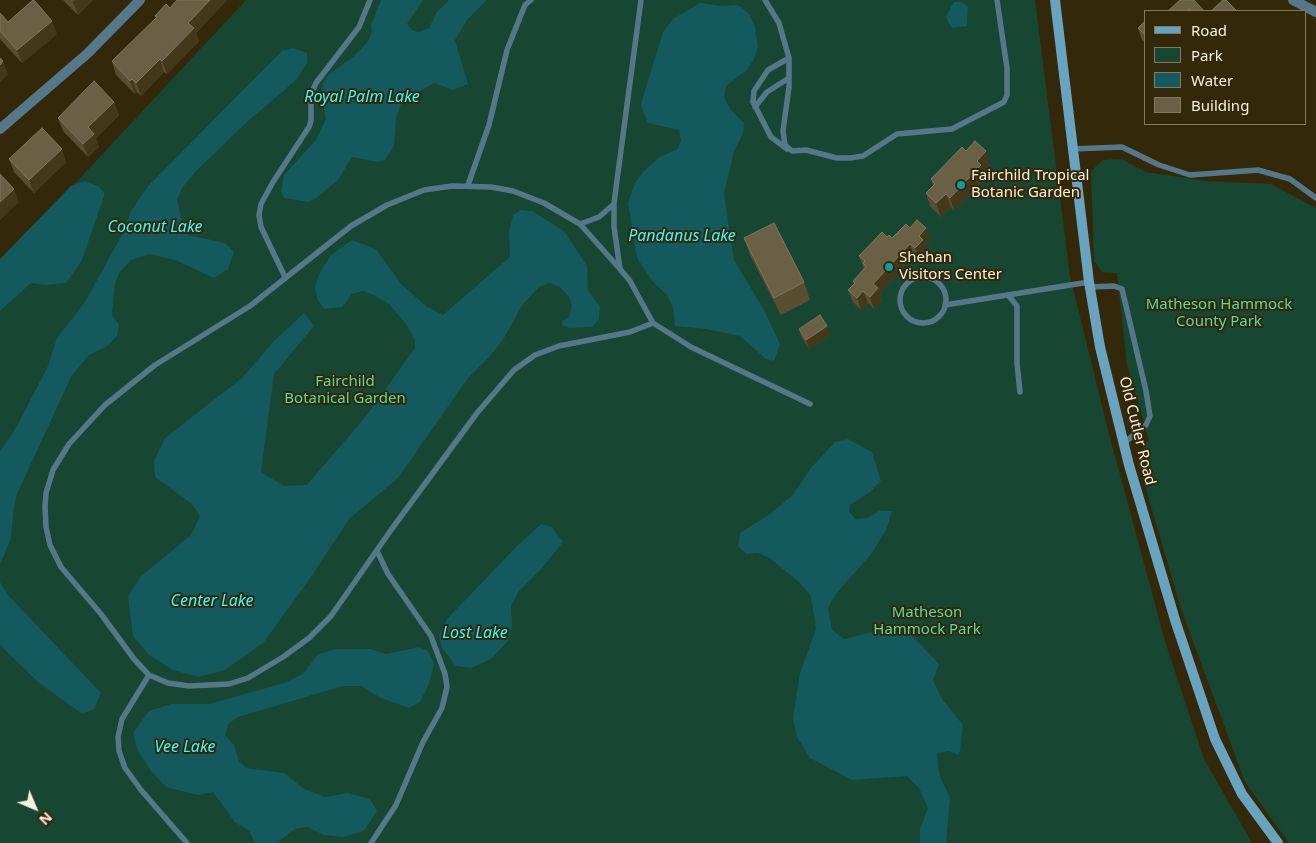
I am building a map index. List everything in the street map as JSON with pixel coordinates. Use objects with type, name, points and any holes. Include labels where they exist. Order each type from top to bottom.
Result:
[{"type":"main road","name":"Old Cutler Road","points":[[1055,0],[1089,284],[1100,347],[1124,443],[1176,623],[1215,739],[1242,794],[1278,843]]},
{"type":"street","points":[[0,129],[88,53],[140,0]]},
{"type":"street","points":[[1293,0],[1316,12]]},
{"type":"lane","points":[[286,277],[276,261],[261,227],[259,215],[261,204],[272,182],[309,127],[312,94],[316,83],[359,27],[370,0]]},
{"type":"lane","points":[[468,185],[489,125],[507,50],[525,5],[531,0]]},
{"type":"lane","points":[[620,269],[614,227],[614,203],[641,0]]},
{"type":"lane","points":[[765,0],[779,22],[789,58],[784,131],[786,145],[789,150]]},
{"type":"lane","points":[[789,58],[768,70],[754,91],[755,107],[771,137],[789,150],[806,150],[837,158],[860,157],[897,134],[949,130],[1002,104],[1006,98],[1008,84],[1005,44],[998,18],[997,0]]},
{"type":"lane","points":[[755,107],[767,92],[789,78]]},
{"type":"lane","points":[[1072,149],[1122,147],[1159,165],[1190,175],[1258,170],[1290,179],[1316,198]]},
{"type":"lane","points":[[653,324],[623,334],[558,346],[535,355],[519,365],[488,398],[328,620],[302,643],[256,674],[233,683],[199,686],[168,683],[149,674],[134,659],[101,614],[68,576],[54,554],[45,521],[46,493],[51,476],[63,452],[76,435],[120,392],[155,365],[246,309],[340,233],[387,205],[424,190],[468,185],[513,191],[544,202],[580,224],[630,281],[653,324],[691,347],[810,404]]},
{"type":"lane","points":[[580,224],[599,217],[614,203]]},
{"type":"lane","points":[[946,305],[946,294],[941,285],[928,278],[918,278],[910,282],[902,294],[902,308],[911,319],[925,322],[938,317],[946,305],[1008,294],[1089,284],[1114,286],[1122,289],[1150,416],[1146,425],[1124,443]]},
{"type":"lane","points":[[1008,294],[1017,306],[1017,363],[1020,392]]},
{"type":"lane","points":[[371,843],[396,805],[423,742],[442,708],[447,687],[445,674],[431,636],[388,574],[377,551]]},
{"type":"lane","points":[[149,674],[122,719],[118,737],[119,750],[125,768],[141,790],[187,843]]},
{"type":"green space","name":"Fairchild Botanical Garden","points":[[246,0],[1035,0],[1070,276],[1109,434],[1165,641],[1204,759],[1252,843],[0,843],[0,264]]},
{"type":"green space","name":"Matheson Hammock County Park","points":[[1122,159],[1146,172],[1206,181],[1271,184],[1316,208],[1316,843],[1289,843],[1245,782],[1181,609],[1139,465],[1144,445],[1149,440],[1127,365],[1117,273],[1102,272],[1094,261],[1091,171],[1103,160]]},
{"type":"water","name":"Royal Palm Lake","points":[[381,0],[423,0],[407,24],[412,30],[419,32],[429,28],[437,12],[449,0],[487,0],[467,20],[455,40],[468,84],[453,90],[434,83],[402,101],[396,118],[394,146],[385,160],[377,162],[352,157],[338,180],[315,199],[308,202],[284,198],[281,192],[284,175],[316,140],[326,119],[321,94],[323,83],[329,74],[353,57],[367,43],[372,32],[371,25]]},
{"type":"water","points":[[954,2],[962,2],[968,7],[967,26],[952,28],[948,22],[946,16]]},
{"type":"water","name":"Pandanus Lake","points":[[700,3],[721,6],[738,5],[749,14],[755,27],[758,47],[754,59],[747,70],[726,86],[724,97],[731,110],[744,123],[743,134],[734,151],[724,194],[734,260],[764,310],[780,344],[774,361],[766,359],[740,336],[706,329],[675,326],[673,308],[667,295],[653,282],[637,258],[628,203],[635,183],[644,171],[660,157],[677,149],[681,141],[679,130],[648,123],[641,106],[643,97],[663,32],[673,19]]},
{"type":"water","name":"Coconut Lake","points":[[293,48],[307,53],[307,63],[296,80],[247,122],[196,171],[182,188],[177,200],[183,226],[188,235],[225,243],[234,252],[228,269],[214,278],[178,261],[150,254],[131,260],[120,272],[115,282],[112,315],[119,325],[117,336],[107,346],[89,355],[71,377],[17,494],[11,538],[0,565],[0,452],[17,426],[48,366],[57,338],[85,302],[124,231],[131,211],[149,185],[282,51]]},
{"type":"water","points":[[85,181],[98,186],[104,192],[104,196],[82,260],[66,283],[45,285],[31,283],[0,311],[0,259],[71,186]]},
{"type":"water","name":"Center Lake","points":[[521,210],[532,211],[564,231],[587,266],[588,290],[600,307],[599,319],[592,327],[570,328],[562,325],[562,321],[569,317],[572,306],[569,297],[560,287],[550,283],[539,287],[523,304],[504,338],[491,355],[468,378],[398,478],[349,519],[311,577],[264,642],[225,670],[199,677],[173,670],[149,655],[133,636],[128,597],[141,576],[191,535],[200,516],[192,504],[155,477],[154,461],[165,438],[242,378],[273,342],[304,313],[314,326],[274,374],[261,472],[284,486],[307,485],[366,416],[415,348],[415,340],[406,324],[389,304],[374,295],[363,291],[352,294],[342,307],[324,309],[317,299],[315,286],[320,272],[331,255],[352,240],[376,249],[401,284],[427,307],[443,315],[510,257],[509,233],[513,215]]},
{"type":"water","points":[[848,439],[872,452],[881,481],[870,492],[850,505],[849,511],[855,519],[867,518],[879,511],[892,511],[887,528],[872,553],[835,595],[828,608],[832,630],[844,639],[902,625],[939,664],[933,680],[942,699],[963,725],[958,755],[949,751],[937,753],[939,774],[950,798],[946,843],[920,843],[920,829],[928,808],[919,788],[907,776],[852,780],[810,758],[797,737],[793,718],[800,673],[816,629],[811,596],[800,583],[771,559],[758,553],[746,554],[738,546],[740,533],[770,514],[793,495],[811,468],[835,442]]},
{"type":"water","name":"Lost Lake","points":[[541,524],[552,527],[563,542],[542,568],[519,591],[511,606],[512,626],[508,641],[491,659],[471,668],[456,666],[442,648],[439,635],[447,619],[517,546]]},
{"type":"water","points":[[0,582],[7,594],[101,693],[94,709],[82,714],[38,682],[0,644]]},
{"type":"water","name":"Vee Lake","points":[[419,647],[428,651],[434,664],[429,684],[420,702],[409,708],[381,698],[361,686],[343,686],[238,717],[228,724],[225,735],[234,745],[239,761],[246,768],[284,773],[304,789],[326,797],[347,793],[370,799],[377,811],[364,831],[344,837],[324,835],[307,827],[295,829],[276,843],[255,843],[249,831],[235,822],[213,792],[198,795],[166,787],[151,771],[137,749],[133,733],[149,711],[171,704],[209,704],[284,683],[303,674],[318,654],[336,649],[370,649],[386,654]]},
{"type":"building","points":[[33,0],[52,21],[17,50],[0,31],[0,13],[8,22]]},
{"type":"building","points":[[177,0],[210,0],[188,23],[194,28],[162,61],[160,59],[136,83],[132,79],[130,81],[112,61],[157,17],[155,16],[166,4],[170,8]]},
{"type":"building","points":[[1180,0],[1194,0],[1203,10],[1189,9],[1169,10]]},
{"type":"building","points":[[1223,0],[1226,0],[1236,10],[1212,10]]},
{"type":"building","points":[[1144,22],[1144,34],[1138,28]]},
{"type":"building","points":[[94,81],[114,102],[88,127],[94,134],[83,144],[58,118]]},
{"type":"building","points":[[42,128],[62,149],[29,180],[9,159]]},
{"type":"building","points":[[975,141],[986,151],[977,161],[981,165],[950,198],[946,194],[936,203],[926,193],[935,184],[931,179],[962,147],[966,151]]},
{"type":"building","points":[[0,174],[14,189],[0,202]]},
{"type":"building","points":[[917,220],[926,228],[919,236],[923,240],[915,248],[910,244],[873,284],[878,288],[870,297],[863,291],[857,298],[848,290],[855,283],[853,281],[866,267],[863,263],[865,261],[859,256],[882,232],[887,237],[889,235],[892,238],[906,224],[910,228]]},
{"type":"building","points":[[774,223],[804,282],[774,298],[744,238]]},
{"type":"building","points":[[820,315],[827,326],[806,340],[799,329]]},
{"type":"place","name":"Fairchild Tropical Botanic Garden","points":[[961,185]]},
{"type":"place","name":"Shehan Visitors Center","points":[[889,267]]},
{"type":"park label","name":"Matheson Hammock Park","points":[[927,622]]}]
